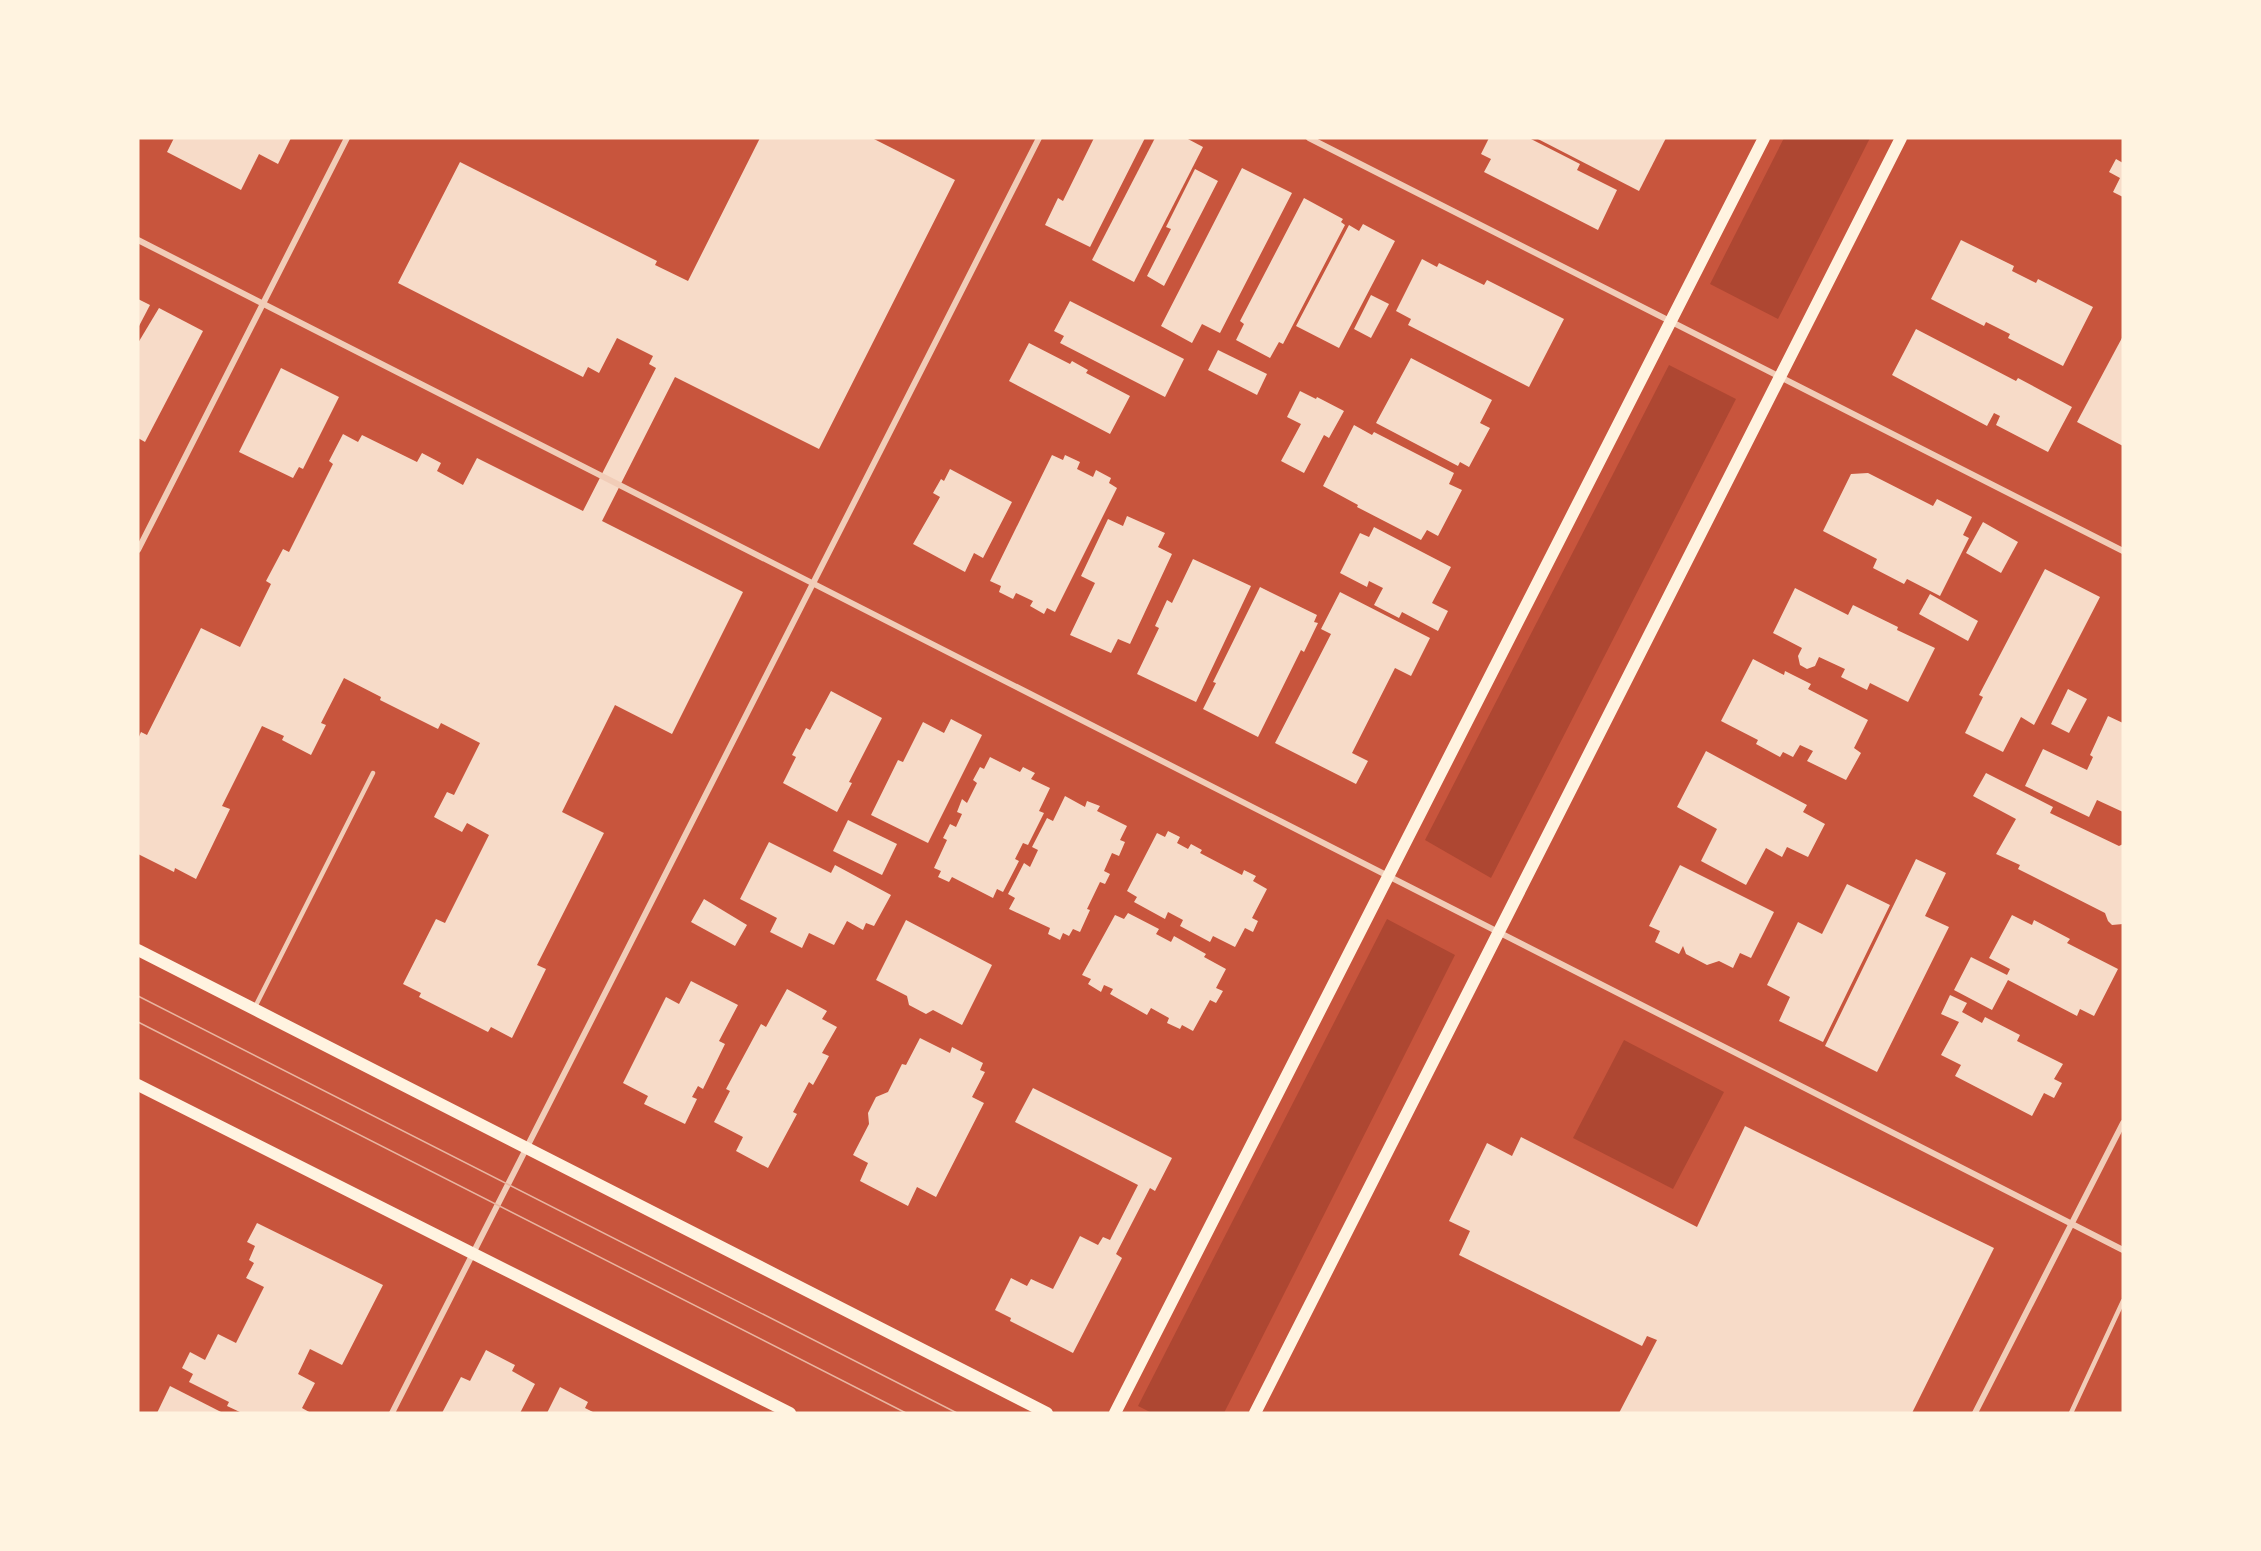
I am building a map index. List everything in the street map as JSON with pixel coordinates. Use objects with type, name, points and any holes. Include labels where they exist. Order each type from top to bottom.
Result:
[{"type":"main road","points":[[1115,1413],[1764,138]]},
{"type":"main road","points":[[1255,1413],[1901,138]]},
{"type":"main road","points":[[138,950],[1047,1413]]},
{"type":"main road","points":[[138,1085],[790,1413]]},
{"type":"street","points":[[138,550],[347,138]]},
{"type":"street","points":[[392,1413],[1039,138]]},
{"type":"street","points":[[1309,138],[2123,551]]},
{"type":"street","points":[[138,240],[2123,1250]]},
{"type":"street","points":[[1975,1413],[2123,1123]]},
{"type":"lane","points":[[254,1009],[373,773]]},
{"type":"lane","points":[[2071,1413],[2123,1301]]},
{"type":"shaded area","points":[[1784,138],[1870,138],[1778,319],[1710,284]]},
{"type":"shaded area","points":[[1669,365],[1736,399],[1491,878],[1425,840]]},
{"type":"shaded area","points":[[1387,919],[1455,955],[1224,1413],[1152,1413],[1138,1406]]},
{"type":"shaded area","points":[[1624,1040],[1724,1092],[1673,1189],[1573,1138]]},
{"type":"building","points":[[174,138],[291,138],[278,164],[259,154],[241,190],[167,152]]},
{"type":"building","points":[[760,138],[872,138],[955,180],[819,449],[675,377],[602,521],[743,592],[672,734],[615,705],[562,812],[604,833],[537,965],[546,969],[512,1038],[491,1027],[488,1032],[419,997],[421,993],[403,984],[436,919],[445,923],[489,835],[467,823],[462,832],[434,817],[447,792],[454,795],[480,743],[441,723],[438,729],[380,700],[381,697],[344,678],[321,723],[326,725],[311,755],[282,740],[284,736],[262,726],[222,806],[230,809],[196,879],[175,868],[174,872],[138,854],[138,739],[141,732],[147,735],[201,628],[240,647],[271,584],[266,581],[283,549],[289,552],[333,464],[329,461],[343,434],[358,442],[362,435],[417,462],[422,453],[441,463],[437,471],[463,485],[477,458],[583,511],[656,368],[649,364],[653,356],[617,338],[599,373],[588,367],[583,377],[398,283],[460,162],[657,261],[655,265],[688,281]]},
{"type":"building","points":[[1094,138],[1145,138],[1090,247],[1045,225],[1058,198],[1063,201]]},
{"type":"building","points":[[1155,138],[1186,138],[1203,147],[1134,282],[1092,260]]},
{"type":"building","points":[[1489,138],[1529,138],[1580,164],[1577,170],[1617,190],[1598,230],[1484,172],[1491,159],[1481,154]]},
{"type":"building","points":[[1536,138],[1666,138],[1639,191]]},
{"type":"building","points":[[2116,159],[2123,163],[2123,197],[2113,192],[2120,178],[2109,172]]},
{"type":"building","points":[[1242,168],[1292,193],[1220,333],[1202,324],[1192,343],[1161,326]]},
{"type":"building","points":[[1195,169],[1218,181],[1164,286],[1147,276],[1171,229],[1166,227]]},
{"type":"building","points":[[1304,198],[1343,219],[1341,222],[1345,225],[1283,344],[1279,342],[1270,358],[1236,340],[1244,324],[1240,321]]},
{"type":"building","points":[[1363,224],[1395,241],[1339,348],[1296,326],[1349,225],[1359,231]]},
{"type":"building","points":[[1961,240],[2014,266],[2012,271],[2036,283],[2038,279],[2093,307],[2063,366],[2008,338],[2010,334],[1986,322],[1984,326],[1931,299]]},
{"type":"building","points":[[1422,259],[1437,267],[1439,263],[1484,285],[1487,280],[1564,319],[1529,387],[1408,325],[1411,319],[1396,311]]},
{"type":"building","points":[[1371,295],[1389,304],[1371,338],[1354,329]]},
{"type":"building","points":[[138,299],[150,305],[138,328]]},
{"type":"building","points":[[1070,301],[1184,359],[1165,397],[1060,343],[1064,336],[1054,331]]},
{"type":"building","points":[[159,308],[203,331],[145,442],[138,438],[138,343]]},
{"type":"building","points":[[1916,329],[2072,407],[2048,452],[1996,425],[2000,416],[1994,413],[1987,426],[1892,375]]},
{"type":"building","points":[[2123,336],[2123,446],[2077,422]]},
{"type":"building","points":[[1029,343],[1070,364],[1072,361],[1088,370],[1086,373],[1130,396],[1110,434],[1009,381]]},
{"type":"building","points":[[1218,350],[1267,374],[1257,395],[1208,370]]},
{"type":"building","points":[[1411,358],[1492,400],[1480,423],[1490,428],[1469,467],[1460,462],[1458,466],[1376,423]]},
{"type":"building","points":[[281,368],[339,397],[303,469],[299,467],[293,478],[239,452]]},
{"type":"building","points":[[1300,391],[1344,411],[1329,438],[1324,435],[1304,473],[1281,461],[1301,424],[1287,417]]},
{"type":"building","points":[[1354,425],[1372,435],[1374,432],[1454,473],[1449,484],[1462,490],[1438,536],[1427,530],[1421,540],[1357,507],[1358,505],[1323,486]]},
{"type":"building","points":[[1052,455],[1063,460],[1065,455],[1080,462],[1077,469],[1093,477],[1096,470],[1111,478],[1109,483],[1117,488],[1055,612],[1047,608],[1044,614],[1030,606],[1033,601],[1016,593],[1013,599],[999,592],[1001,586],[990,581]]},
{"type":"building","points":[[950,469],[1012,502],[983,558],[974,553],[965,572],[913,544],[940,497],[933,493],[941,479],[944,481]]},
{"type":"building","points":[[1868,473],[1933,506],[1937,499],[1972,517],[1963,535],[1969,538],[1940,596],[1907,579],[1904,584],[1873,568],[1877,559],[1823,531],[1851,474]]},
{"type":"building","points":[[1127,516],[1165,533],[1158,547],[1172,554],[1130,644],[1118,639],[1111,653],[1070,635],[1095,583],[1081,576],[1108,519],[1123,526]]},
{"type":"building","points":[[1983,522],[2018,542],[2001,573],[1966,553]]},
{"type":"building","points":[[1374,527],[1451,567],[1432,603],[1448,611],[1438,631],[1402,612],[1399,618],[1374,605],[1383,588],[1369,581],[1367,587],[1340,573],[1360,533],[1369,537]]},
{"type":"building","points":[[1193,559],[1251,586],[1196,702],[1137,674],[1159,628],[1155,626],[1167,600],[1172,603]]},
{"type":"building","points":[[2045,569],[2100,597],[2034,725],[2021,717],[2003,752],[1965,733],[1983,697],[1979,695]]},
{"type":"building","points":[[1260,587],[1317,615],[1314,622],[1318,623],[1304,652],[1301,650],[1258,737],[1203,709],[1216,683],[1213,682]]},
{"type":"building","points":[[1795,588],[1848,615],[1853,605],[1935,648],[1908,702],[1870,683],[1867,690],[1841,677],[1845,669],[1819,657],[1815,666],[1807,669],[1800,665],[1798,656],[1802,648],[1773,633]]},
{"type":"building","points":[[1340,592],[1430,638],[1411,676],[1395,668],[1352,753],[1368,761],[1356,784],[1275,743],[1331,634],[1321,629]]},
{"type":"building","points":[[1930,594],[1978,621],[1968,641],[1919,614]]},
{"type":"building","points":[[1753,659],[1784,675],[1785,671],[1811,684],[1808,689],[1868,720],[1854,748],[1861,753],[1846,780],[1807,761],[1813,751],[1800,745],[1793,757],[1783,752],[1780,757],[1756,744],[1758,740],[1721,721]]},
{"type":"building","points":[[2068,689],[2087,699],[2069,733],[2051,724]]},
{"type":"building","points":[[831,691],[882,718],[849,782],[852,783],[837,812],[783,783],[796,757],[792,755],[806,728],[810,730]]},
{"type":"building","points":[[2108,716],[2123,723],[2123,812],[2097,800],[2089,817],[2025,786],[2043,749],[2087,770],[2093,757],[2090,755]]},
{"type":"building","points":[[951,719],[982,735],[928,843],[871,815],[898,760],[903,762],[923,722],[944,733]]},
{"type":"building","points":[[1706,751],[1807,805],[1803,812],[1825,824],[1808,857],[1787,847],[1782,857],[1766,848],[1746,885],[1701,861],[1717,829],[1677,807]]},
{"type":"building","points":[[990,757],[1020,772],[1023,767],[1035,773],[1031,779],[1050,788],[1039,811],[1044,813],[1028,845],[1023,843],[1015,859],[1019,861],[1003,892],[997,889],[993,898],[952,877],[949,882],[938,877],[941,871],[934,868],[947,840],[943,838],[950,824],[956,827],[962,814],[957,812],[962,799],[967,803],[977,783],[973,780],[980,767],[984,769]]},
{"type":"building","points":[[1986,773],[2053,807],[2050,813],[2119,846],[2123,844],[2123,924],[2112,925],[2105,913],[2018,869],[2020,865],[1996,854],[2016,819],[1973,796]]},
{"type":"building","points":[[1065,796],[1085,807],[1087,801],[1100,806],[1097,811],[1127,826],[1120,840],[1125,842],[1119,856],[1112,853],[1104,871],[1110,874],[1105,884],[1100,882],[1087,909],[1090,910],[1080,932],[1073,929],[1069,936],[1063,933],[1060,940],[1048,934],[1050,928],[1009,909],[1015,898],[1008,894],[1024,863],[1030,867],[1038,850],[1032,847],[1047,818],[1053,821]]},
{"type":"building","points":[[848,820],[897,844],[882,875],[833,851]]},
{"type":"building","points":[[1168,831],[1180,837],[1177,843],[1188,849],[1191,844],[1202,850],[1200,853],[1242,875],[1244,870],[1256,876],[1253,881],[1267,889],[1252,918],[1258,921],[1253,932],[1245,928],[1235,947],[1213,936],[1210,942],[1180,926],[1183,920],[1168,912],[1165,919],[1134,902],[1137,897],[1127,891],[1157,833],[1165,837]]},
{"type":"building","points":[[769,842],[831,873],[835,865],[891,895],[874,926],[866,923],[863,930],[847,921],[834,945],[809,933],[802,948],[770,932],[777,918],[740,899]]},
{"type":"building","points":[[1916,859],[1946,873],[1925,916],[1949,927],[1877,1072],[1825,1046]]},
{"type":"building","points":[[1680,865],[1774,912],[1751,958],[1740,953],[1733,968],[1719,961],[1707,965],[1686,954],[1683,946],[1679,954],[1655,942],[1660,931],[1649,926]]},
{"type":"building","points":[[1847,884],[1890,905],[1823,1042],[1779,1021],[1790,997],[1767,985],[1798,922],[1822,934]]},
{"type":"building","points":[[704,899],[747,925],[735,946],[691,922]]},
{"type":"building","points":[[1128,913],[1159,929],[1156,934],[1171,942],[1174,936],[1206,954],[1204,957],[1226,969],[1216,988],[1223,991],[1216,1003],[1210,1000],[1193,1031],[1182,1025],[1180,1029],[1167,1023],[1169,1018],[1151,1008],[1147,1015],[1110,994],[1113,989],[1104,985],[1101,992],[1088,984],[1091,979],[1082,975],[1115,915],[1124,919]]},
{"type":"building","points":[[2012,915],[2032,925],[2034,920],[2070,939],[2067,943],[2118,969],[2094,1016],[2080,1009],[2077,1016],[2008,980],[1992,1010],[1954,990],[1971,957],[2007,975],[2010,969],[1989,958]]},
{"type":"building","points":[[906,920],[992,965],[962,1025],[933,1010],[926,1014],[909,1005],[907,996],[876,980]]},
{"type":"building","points":[[691,981],[738,1005],[719,1041],[725,1044],[703,1089],[698,1086],[692,1097],[697,1099],[685,1124],[644,1104],[648,1096],[623,1083],[666,997],[679,1004]]},
{"type":"building","points":[[787,989],[827,1011],[822,1019],[837,1027],[822,1053],[829,1056],[813,1085],[809,1082],[793,1112],[797,1114],[768,1168],[736,1151],[743,1137],[714,1122],[730,1091],[726,1089],[761,1024],[766,1027]]},
{"type":"building","points":[[1950,995],[1967,1003],[1962,1012],[1982,1023],[1985,1017],[2020,1035],[2017,1041],[2063,1064],[2054,1079],[2062,1083],[2054,1098],[2044,1093],[2032,1116],[1955,1076],[1961,1065],[1941,1055],[1959,1022],[1941,1014]]},
{"type":"building","points":[[920,1038],[950,1053],[952,1047],[983,1063],[980,1070],[985,1072],[972,1097],[984,1103],[936,1197],[917,1187],[908,1206],[860,1181],[868,1163],[853,1155],[869,1124],[868,1113],[876,1097],[888,1092],[902,1064],[906,1065]]},
{"type":"building","points":[[1033,1088],[1172,1158],[1155,1191],[1150,1188],[1116,1254],[1122,1258],[1073,1353],[1010,1321],[1011,1318],[995,1310],[1011,1278],[1027,1286],[1031,1279],[1053,1289],[1080,1236],[1098,1245],[1103,1237],[1110,1240],[1138,1185],[1015,1122]]},
{"type":"building","points":[[1745,1126],[1994,1248],[1912,1413],[1619,1413],[1657,1340],[1647,1336],[1642,1346],[1459,1255],[1470,1231],[1449,1221],[1487,1143],[1512,1156],[1521,1137],[1697,1227]]},
{"type":"building","points":[[257,1223],[383,1285],[342,1365],[310,1349],[298,1374],[315,1383],[302,1408],[311,1413],[242,1413],[227,1406],[229,1402],[189,1382],[193,1374],[182,1368],[190,1352],[205,1360],[218,1334],[236,1343],[264,1287],[246,1278],[254,1263],[249,1260],[255,1246],[247,1242]]},
{"type":"building","points":[[486,1350],[515,1365],[512,1371],[535,1384],[520,1413],[442,1413],[461,1377],[470,1381]]},
{"type":"building","points":[[170,1386],[223,1413],[157,1413]]},
{"type":"building","points":[[560,1387],[588,1402],[585,1408],[595,1413],[547,1413]]},
{"type":"tram line","points":[[138,996],[957,1413]]},
{"type":"tram line","points":[[138,1022],[906,1413]]}]
